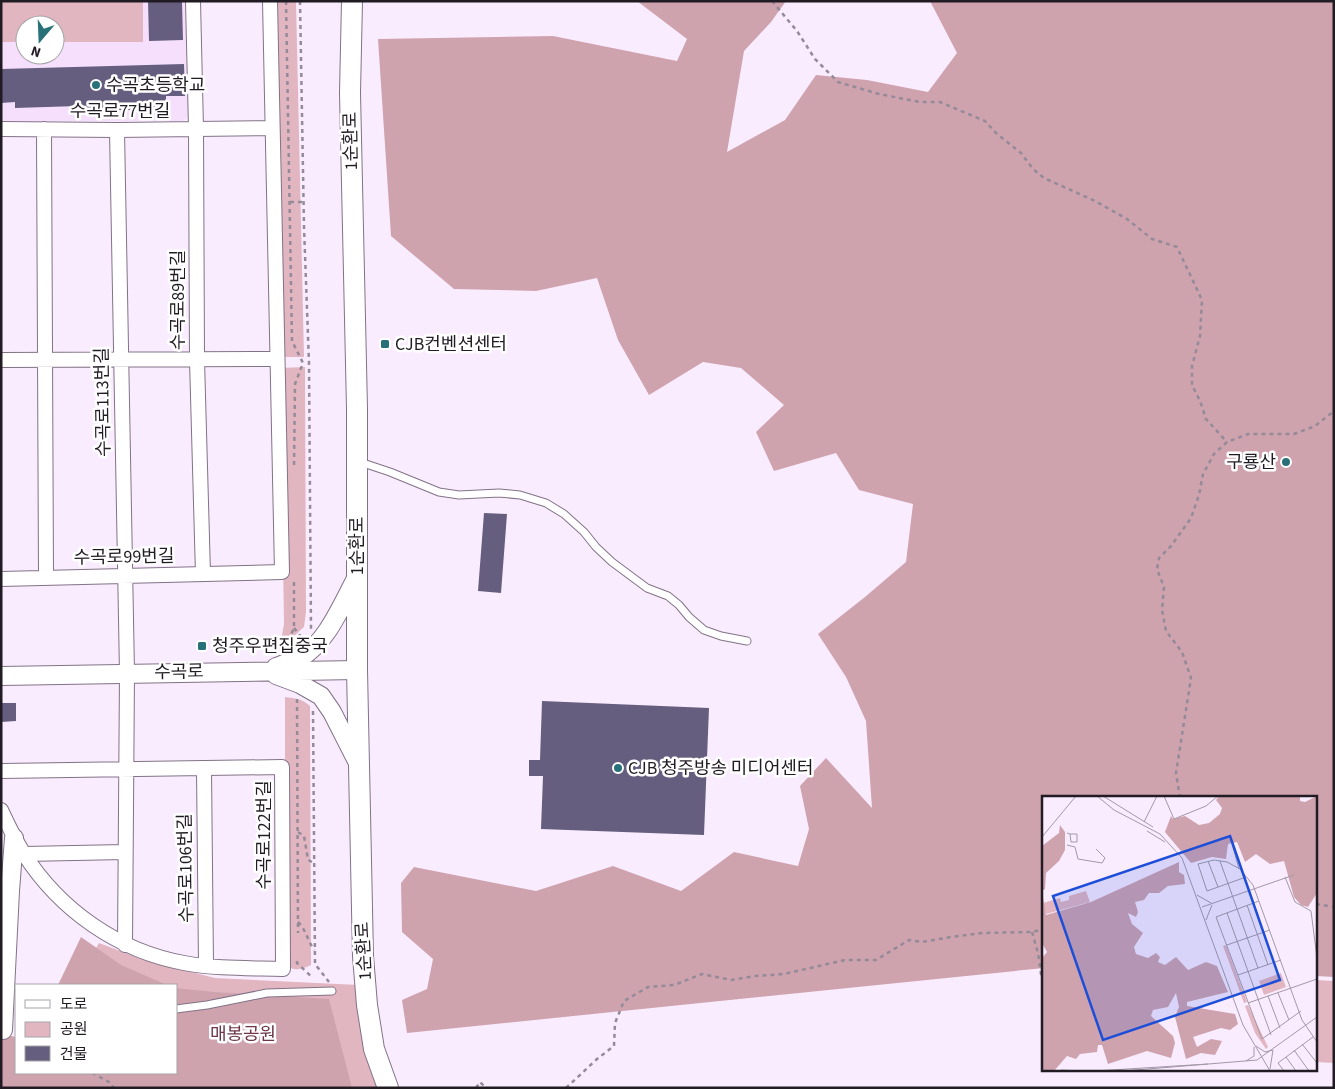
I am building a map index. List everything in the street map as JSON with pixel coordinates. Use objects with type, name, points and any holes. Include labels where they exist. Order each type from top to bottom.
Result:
[{"type":"main road","name":"1순환로","points":[[352,1],[350,92],[357,399],[357,670],[363,956],[367,1005],[374,1049],[388,1088]]},
{"type":"street","name":"수곡로77번길","points":[[193,1],[196,240]]},
{"type":"street","points":[[270,1],[277,359]]},
{"type":"street","name":"수곡로77번길","points":[[1,130],[272,128]]},
{"type":"street","points":[[44,129],[46,578]]},
{"type":"street","name":"수곡로113번길","points":[[117,130],[127,673],[125,945]]},
{"type":"street","name":"수곡로89번길","points":[[196,240],[197,360],[203,574]]},
{"type":"street","name":"수곡로89번길","points":[[1,360],[277,359]]},
{"type":"street","name":"수곡로99번길","points":[[1,579],[282,572],[277,359]]},
{"type":"street","points":[[266,671],[301,657],[326,635],[357,577]]},
{"type":"street","name":"수곡로","points":[[1,676],[357,670]]},
{"type":"street","points":[[266,671],[300,684],[321,696],[332,712],[359,766]]},
{"type":"street","name":"수곡로122번길","points":[[1,771],[282,768],[283,969],[206,966]]},
{"type":"street","name":"수곡로106번길","points":[[204,769],[206,966]]},
{"type":"street","points":[[3,818],[24,854],[49,886],[79,916],[125,945],[168,960],[206,966]]},
{"type":"street","points":[[2,1030],[14,838]]},
{"type":"street","points":[[24,854],[125,852]]},
{"type":"lane","points":[[357,461],[439,492],[459,495],[499,493],[520,495],[546,503],[564,514],[612,562],[631,578],[647,588],[668,596],[680,605],[689,617],[704,630],[721,636],[747,641]]},
{"type":"lane","points":[[178,1009],[267,993],[331,988]]},
{"type":"path","points":[[286,1],[292,341],[303,363],[295,384]]},
{"type":"path","points":[[300,1],[309,363],[311,630]]},
{"type":"path","points":[[772,1],[815,58],[838,82],[879,94],[920,102],[940,102],[985,121],[996,134],[1021,153],[1033,169],[1044,178],[1095,201],[1126,219],[1152,239],[1177,247],[1202,300],[1200,336],[1192,366],[1192,385],[1206,420],[1227,442]]},
{"type":"path","points":[[290,202],[304,202]]},
{"type":"path","points":[[1180,796],[1176,773],[1191,678],[1182,652],[1166,631],[1162,610],[1164,587],[1157,570],[1159,558],[1192,518],[1203,474],[1214,454],[1227,442],[1248,434],[1294,434],[1315,426],[1334,411]]},
{"type":"path","points":[[284,649],[294,628],[306,644]]},
{"type":"path","points":[[298,691],[298,938]]},
{"type":"path","points":[[313,708],[315,964],[331,988]]},
{"type":"path","points":[[298,832],[304,836],[308,860],[314,864]]},
{"type":"path","points":[[1318,904],[1334,907]]},
{"type":"path","points":[[298,922],[303,927],[315,951]]},
{"type":"path","points":[[566,1088],[597,1058],[614,1046],[616,1022],[624,1001],[648,987],[674,985],[702,974],[731,980],[784,974],[845,960],[876,960],[909,940],[922,942],[983,933],[1032,932],[1042,930]]},
{"type":"path","points":[[1032,932],[1042,975]]},
{"type":"path","points":[[298,955],[298,963],[313,978]]},
{"type":"path","points":[[94,1074],[109,1082],[114,1088]]},
{"type":"path","points":[[476,1088],[480,1082],[486,1088]]},
{"type":"shaded area","name":"수곡초등학교","points":[[1,1],[189,1],[190,115],[183,121],[1,121]]},
{"type":"green space","points":[[1,1],[143,1],[143,42],[65,42],[65,15],[15,15],[15,42],[1,42]]},
{"type":"green space","points":[[274,1],[296,1],[304,357],[281,357]]},
{"type":"green space","points":[[637,1],[786,1],[771,22],[744,51],[727,152],[785,120],[816,75],[867,80],[928,92],[957,53],[930,1],[1334,1],[1334,977],[1318,976],[1318,796],[1042,796],[1042,968],[407,1033],[402,1000],[427,989],[433,959],[402,932],[401,883],[414,867],[536,891],[613,866],[681,891],[734,852],[798,866],[809,829],[800,786],[826,758],[872,808],[866,721],[846,677],[818,634],[906,562],[913,504],[859,490],[836,453],[774,471],[756,432],[784,405],[741,368],[703,362],[649,395],[618,340],[597,278],[536,291],[454,289],[391,236],[378,39],[553,36],[677,61],[687,39]]},
{"type":"green space","points":[[305,367],[306,612],[304,627],[294,636],[281,641],[284,624],[280,368]]},
{"type":"green space","points":[[285,697],[301,700],[310,706],[311,965],[298,969],[285,965]]},
{"type":"green space","points":[[81,937],[121,965],[165,984],[58,984]]},
{"type":"green space","name":"매봉공원","points":[[99,943],[144,960],[215,978],[359,985],[377,1088],[1,1088],[1,1050],[15,1074],[178,1074],[178,984],[76,984]]},
{"type":"green space","points":[[1318,980],[1334,981],[1334,1063],[1318,1062]]},
{"type":"green space","name":"매봉공원","points":[[178,988],[329,999],[352,1088],[1,1088],[1,1034],[15,1037],[15,1074],[178,1074]]},
{"type":"building","points":[[148,1],[182,1],[183,40],[149,41]]},
{"type":"building","points":[[184,64],[185,96],[166,96],[166,107],[162,107],[162,109],[78,111],[78,106],[15,108],[15,102],[1,103],[1,69]]},
{"type":"building","points":[[484,513],[507,514],[501,593],[478,591]]},
{"type":"building","name":"CJB 청주방송 미디어센터","points":[[542,701],[709,708],[704,835],[541,829],[543,776],[529,776],[529,760],[540,760]]},
{"type":"building","points":[[1,703],[16,703],[16,721],[1,722]]},
{"type":"place","name":"수곡초등학교","points":[[96,85]]},
{"type":"place","name":"CJB컨벤션센터","points":[[385,344]]},
{"type":"place","name":"구룡산","points":[[1286,462]]},
{"type":"place","name":"청주우편집중국","points":[[202,646]]},
{"type":"place","name":"CJB 청주방송 미디어센터","points":[[618,768]]}]
